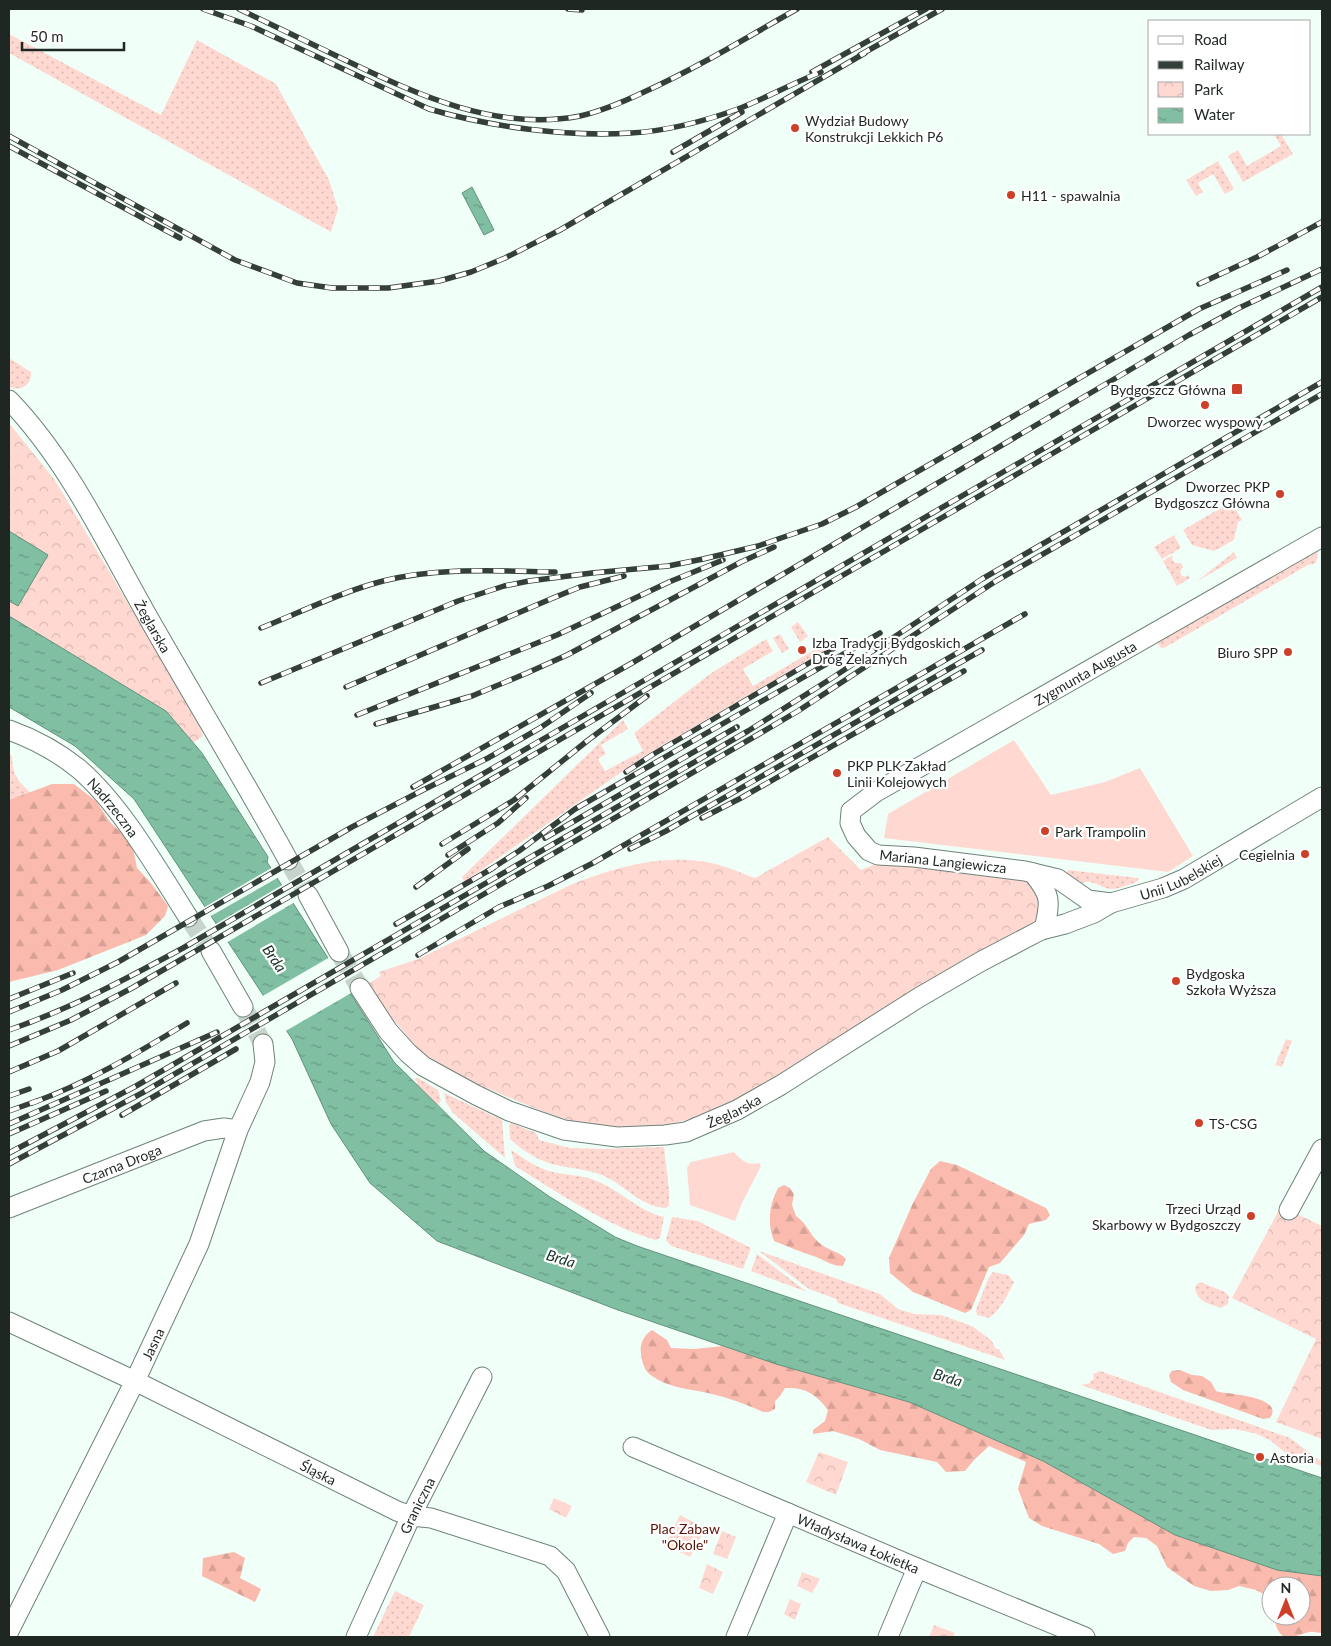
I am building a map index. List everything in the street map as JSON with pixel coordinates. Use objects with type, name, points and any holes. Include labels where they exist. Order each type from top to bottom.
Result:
[{"type":"street","name":"Żeglarska","points":[[9,400],[40,437],[82,502],[174,664],[245,782],[288,860]]},
{"type":"street","name":"Zygmunta Augusta","points":[[851,811],[876,792],[1322,538]]},
{"type":"street","name":"Nadrzeczna","points":[[9,730],[53,751],[79,770],[102,792],[134,835],[188,917]]},
{"type":"street","name":"Unii Lubelskiej","points":[[1111,903],[1163,888],[1184,879],[1322,797]]},
{"type":"street","name":"Mariana Langiewicza","points":[[851,811],[850,823],[856,836],[868,851],[878,855],[914,857],[1008,868],[1033,873],[1058,879],[1088,900],[1111,903]]},
{"type":"street","points":[[1033,873],[1046,889],[1048,898],[1049,911],[1044,929]]},
{"type":"street","points":[[308,895],[339,952]]},
{"type":"street","name":"Żeglarska","points":[[360,988],[388,1031],[423,1066],[509,1111],[564,1130],[617,1137],[665,1135],[686,1132],[737,1110],[781,1085],[918,998],[980,962],[1044,929],[1065,924],[1111,903]]},
{"type":"street","points":[[211,951],[243,1007]]},
{"type":"street","name":"Jasna","points":[[9,1631],[135,1381],[199,1244],[238,1130],[263,1074],[265,1062],[263,1044]]},
{"type":"street","name":"Czarna Droga","points":[[9,1208],[204,1130],[224,1128],[238,1130]]},
{"type":"street","points":[[1289,1210],[1322,1149]]},
{"type":"street","name":"Śląska","points":[[9,1322],[135,1381],[411,1516],[431,1518],[550,1556],[566,1571],[600,1637]]},
{"type":"street","name":"Graniczna","points":[[356,1637],[411,1516],[482,1377]]},
{"type":"street","name":"Władysława Łokietka","points":[[633,1448],[916,1568],[1048,1630],[1085,1637]]},
{"type":"street","points":[[736,1637],[788,1513]]},
{"type":"street","points":[[888,1637],[916,1568]]},
{"type":"green space","points":[[9,34],[161,115],[197,40],[276,84],[329,180],[338,209],[331,232],[9,53]]},
{"type":"green space","points":[[1275,135],[1282,135],[1293,154],[1243,182],[1228,156],[1238,150],[1247,166],[1281,146]]},
{"type":"green space","points":[[1218,161],[1234,189],[1225,194],[1213,174],[1198,183],[1203,192],[1196,196],[1186,180]]},
{"type":"green space","points":[[9,358],[31,372],[30,381],[21,388],[9,387]]},
{"type":"green space","points":[[9,423],[54,479],[199,724],[203,736],[193,743],[166,711],[9,616]]},
{"type":"green space","points":[[1231,502],[1242,520],[1238,522],[1234,540],[1214,551],[1192,545],[1183,530]]},
{"type":"green space","points":[[1174,535],[1181,548],[1162,559],[1154,547]]},
{"type":"green space","points":[[1319,547],[1316,563],[1308,565],[1164,648],[1161,648],[1158,644],[1158,641]]},
{"type":"green space","points":[[1234,552],[1237,558],[1196,582]]},
{"type":"green space","points":[[1173,555],[1172,559],[1175,563],[1181,563],[1183,567],[1180,572],[1182,576],[1186,577],[1188,575],[1190,578],[1177,586],[1163,561]]},
{"type":"green space","points":[[798,622],[808,636],[800,642],[791,627]]},
{"type":"green space","points":[[780,634],[789,649],[782,653],[773,638]]},
{"type":"green space","points":[[766,639],[773,651],[743,669],[753,686],[831,640],[834,645],[646,755],[464,882],[462,877],[623,720],[628,729],[601,745],[606,754],[598,759],[605,771],[643,751],[634,733],[710,674]]},
{"type":"green space","points":[[1014,740],[1051,795],[1105,782],[1140,768],[1193,856],[1168,872],[884,838],[888,814]]},
{"type":"green space","points":[[9,754],[12,756],[13,768],[17,777],[22,785],[31,793],[9,800]]},
{"type":"green space","points":[[52,784],[74,784],[96,801],[110,822],[132,843],[137,868],[168,906],[165,916],[146,935],[58,970],[9,982],[9,800]]},
{"type":"green space","points":[[828,837],[861,870],[882,861],[1025,878],[1035,887],[1040,896],[1039,920],[735,1103],[689,1119],[642,1128],[609,1128],[565,1119],[449,1072],[429,1060],[394,1021],[377,1006],[366,985],[381,976],[379,972],[418,959],[568,886],[602,873],[656,861],[693,860],[717,864],[755,878]]},
{"type":"green space","points":[[1068,870],[1139,879],[1123,887],[1110,889],[1090,882],[1082,883],[1067,873]]},
{"type":"green space","points":[[1286,1039],[1292,1041],[1282,1067],[1275,1065]]},
{"type":"green space","points":[[418,1078],[438,1090],[441,1101],[436,1106],[416,1084],[418,1083],[414,1079]]},
{"type":"green space","points":[[444,1093],[502,1120],[505,1158],[453,1113],[446,1102]]},
{"type":"green space","points":[[511,1123],[536,1133],[539,1140],[570,1148],[664,1147],[669,1206],[665,1208],[657,1207],[642,1201],[602,1175],[560,1166],[533,1156],[510,1139],[509,1125]]},
{"type":"green space","points":[[511,1150],[546,1170],[586,1177],[597,1181],[638,1206],[664,1217],[660,1238],[655,1240],[618,1226],[566,1198],[515,1166]]},
{"type":"green space","points":[[734,1152],[745,1162],[751,1164],[759,1163],[761,1166],[735,1221],[690,1205],[687,1168],[691,1162]]},
{"type":"green space","points":[[940,1161],[957,1165],[1046,1208],[1050,1215],[1046,1220],[1029,1224],[1024,1235],[1000,1263],[989,1267],[971,1310],[965,1313],[913,1292],[890,1273],[889,1258],[913,1203],[931,1169]]},
{"type":"green space","points":[[784,1185],[790,1188],[794,1194],[792,1205],[796,1216],[818,1242],[846,1259],[843,1266],[832,1264],[774,1241],[770,1228],[771,1207],[778,1188]]},
{"type":"green space","points":[[1280,1208],[1289,1210],[1322,1226],[1322,1439],[1276,1422],[1316,1339],[1232,1298]]},
{"type":"green space","points":[[672,1217],[698,1221],[751,1248],[743,1269],[671,1246],[666,1240]]},
{"type":"green space","points":[[759,1251],[880,1294],[898,1309],[914,1314],[941,1315],[972,1326],[991,1340],[1005,1360],[838,1303],[836,1299],[809,1289]]},
{"type":"green space","points":[[757,1254],[807,1292],[751,1271]]},
{"type":"green space","points":[[993,1272],[1008,1275],[1014,1282],[1000,1306],[989,1318],[977,1315],[976,1310],[989,1277]]},
{"type":"green space","points":[[1200,1282],[1225,1292],[1229,1296],[1228,1304],[1221,1308],[1200,1299],[1195,1286]]},
{"type":"green space","points":[[652,1330],[667,1340],[671,1348],[694,1349],[723,1346],[776,1364],[909,1402],[1043,1461],[1277,1570],[1322,1576],[1322,1633],[1311,1632],[1290,1638],[1282,1635],[1276,1626],[1311,1626],[1311,1576],[1261,1576],[1261,1593],[1239,1586],[1228,1590],[1211,1591],[1194,1586],[1167,1567],[1157,1546],[1146,1538],[1134,1537],[1128,1543],[1125,1551],[1113,1554],[1099,1544],[1042,1526],[1029,1518],[1018,1489],[1026,1462],[989,1446],[965,1471],[946,1472],[937,1462],[880,1450],[859,1439],[833,1431],[813,1434],[813,1430],[825,1421],[828,1410],[819,1400],[804,1390],[785,1388],[775,1401],[775,1409],[763,1412],[708,1393],[679,1388],[659,1380],[645,1369],[641,1350],[642,1343]]},
{"type":"green space","points":[[1180,1370],[1192,1375],[1202,1376],[1211,1382],[1216,1391],[1263,1401],[1270,1405],[1273,1411],[1270,1418],[1263,1419],[1183,1390],[1171,1382],[1169,1375],[1172,1371]]},
{"type":"green space","points":[[1100,1371],[1290,1438],[1322,1462],[1322,1466],[1288,1455],[1270,1440],[1254,1433],[1234,1429],[1211,1430],[1081,1385],[1090,1383],[1094,1379],[1093,1374]]},
{"type":"green space","points":[[819,1452],[848,1462],[836,1495],[806,1482]]},
{"type":"green space","points":[[554,1498],[572,1506],[566,1518],[549,1509]]},
{"type":"green space","name":"Plac Zabaw \"Okole\"","points":[[680,1515],[705,1528],[690,1557],[665,1545]]},
{"type":"green space","points":[[722,1531],[736,1537],[727,1559],[713,1554]]},
{"type":"green space","points":[[234,1552],[245,1558],[240,1578],[261,1589],[255,1602],[202,1576],[203,1558]]},
{"type":"green space","points":[[707,1564],[723,1572],[713,1594],[699,1588]]},
{"type":"green space","points":[[802,1572],[820,1579],[812,1593],[797,1586]]},
{"type":"green space","points":[[395,1591],[424,1605],[409,1637],[373,1637]]},
{"type":"green space","points":[[790,1599],[801,1604],[795,1620],[784,1614]]},
{"type":"green space","points":[[934,1625],[955,1633],[953,1637],[929,1637]]},
{"type":"water","points":[[472,187],[494,230],[484,235],[462,193]]},
{"type":"water","points":[[9,531],[48,555],[18,606],[9,601]]},
{"type":"water","name":"Brda","points":[[9,616],[166,711],[202,753],[268,857],[267,862],[394,1062],[484,1151],[550,1197],[615,1237],[637,1246],[1322,1478],[1322,1576],[1277,1570],[1175,1535],[1043,1461],[909,1402],[776,1364],[618,1310],[437,1241],[370,1183],[331,1124],[292,1039],[134,799],[75,746],[9,707]]},
{"type":"pier","points":[[273,867],[279,877],[209,917],[203,908]]},
{"type":"pier","points":[[284,884],[295,902],[226,943],[214,925]]},
{"type":"pier","points":[[330,957],[353,992],[284,1032],[261,997]]},
{"type":"tunnel","points":[[288,860],[308,895]]},
{"type":"tunnel","points":[[188,917],[211,951]]},
{"type":"tunnel","points":[[339,952],[360,988]]},
{"type":"tunnel","points":[[243,1007],[263,1044]]},
{"type":"railway","points":[[203,9],[251,26],[429,109],[503,126],[555,132],[631,133],[686,125],[738,109],[821,72]]},
{"type":"railway","points":[[239,9],[401,86],[430,97],[488,115],[549,120],[580,116],[604,109],[664,83],[797,9]]},
{"type":"railway","points":[[568,9],[582,10]]},
{"type":"railway","points":[[812,72],[926,9]]},
{"type":"railway","points":[[860,55],[942,9]]},
{"type":"railway","points":[[9,136],[235,260],[297,283],[332,288],[388,288],[439,281],[471,272],[505,258],[560,230],[865,53]]},
{"type":"railway","points":[[673,152],[742,112]]},
{"type":"railway","points":[[9,146],[180,238]]},
{"type":"railway","points":[[1199,284],[1257,257],[1322,222]]},
{"type":"railway","points":[[413,787],[632,663],[1189,335],[1239,308],[1322,269]]},
{"type":"railway","points":[[261,683],[458,601],[504,586],[592,573],[668,566],[758,546],[822,524],[856,507],[1199,309],[1287,270]]},
{"type":"railway","points":[[9,1030],[76,1003],[183,948],[1322,287]]},
{"type":"railway","points":[[9,1046],[71,1020],[132,988],[1322,297]]},
{"type":"railway","points":[[9,1153],[136,1086],[748,731],[982,579],[1322,382]]},
{"type":"railway","points":[[9,1164],[142,1093],[759,734],[798,711],[996,581],[1322,394]]},
{"type":"railway","points":[[376,724],[472,696],[527,673],[567,655],[741,562],[774,547]]},
{"type":"railway","points":[[357,715],[557,635],[669,582],[723,560]]},
{"type":"railway","points":[[261,628],[352,591],[383,581],[447,572],[555,572]]},
{"type":"railway","points":[[346,687],[580,587],[624,576]]},
{"type":"railway","points":[[418,955],[499,907],[548,886],[593,863],[1025,614]]},
{"type":"railway","points":[[488,871],[519,851],[575,809],[880,633]]},
{"type":"railway","points":[[626,772],[833,649]]},
{"type":"railway","points":[[630,849],[666,831],[982,650]]},
{"type":"railway","points":[[702,818],[741,798],[964,671]]},
{"type":"railway","points":[[9,1012],[62,990],[118,962],[352,827],[488,758],[540,728],[591,693]]},
{"type":"railway","points":[[442,844],[514,800],[587,741],[647,696]]},
{"type":"railway","points":[[545,838],[737,727]]},
{"type":"railway","points":[[448,855],[498,823],[526,798]]},
{"type":"railway","points":[[416,887],[468,849]]},
{"type":"railway","points":[[396,924],[493,868]]},
{"type":"railway","points":[[9,999],[73,973]]},
{"type":"railway","points":[[9,1072],[58,1051],[176,983]]},
{"type":"railway","points":[[32,1103],[92,1077],[187,1023]]},
{"type":"railway","points":[[9,1124],[217,1032]]},
{"type":"railway","points":[[122,1115],[236,1049]]},
{"type":"railway","points":[[9,1096],[29,1089]]},
{"type":"railway","points":[[9,1134],[106,1091]]},
{"type":"railway","points":[[9,1111],[37,1101]]},
{"type":"place","name":"Wydział Budowy Konstrukcji Lekkich P6","points":[[795,128]]},
{"type":"place","name":"H11 - spawalnia","points":[[1011,195]]},
{"type":"place","name":"Bydgoszcz Główna","points":[[1237,389]]},
{"type":"place","name":"Dworzec wyspowy","points":[[1205,405]]},
{"type":"place","name":"Dworzec PKP Bydgoszcz Główna","points":[[1280,494]]},
{"type":"place","name":"Izba Tradycji Bydgoskich Dróg Żelaznych","points":[[802,650]]},
{"type":"place","name":"Biuro SPP","points":[[1288,652]]},
{"type":"place","name":"PKP PLK Zakład Linii Kolejowych","points":[[837,773]]},
{"type":"place","name":"Park Trampolin","points":[[1045,831]]},
{"type":"place","name":"Cegielnia","points":[[1305,854]]},
{"type":"place","name":"Bydgoska Szkoła Wyższa","points":[[1176,981]]},
{"type":"place","name":"TS-CSG","points":[[1199,1123]]},
{"type":"place","name":"Trzeci Urząd Skarbowy w Bydgoszczy","points":[[1251,1216]]},
{"type":"place","name":"Astoria","points":[[1260,1457]]}]
